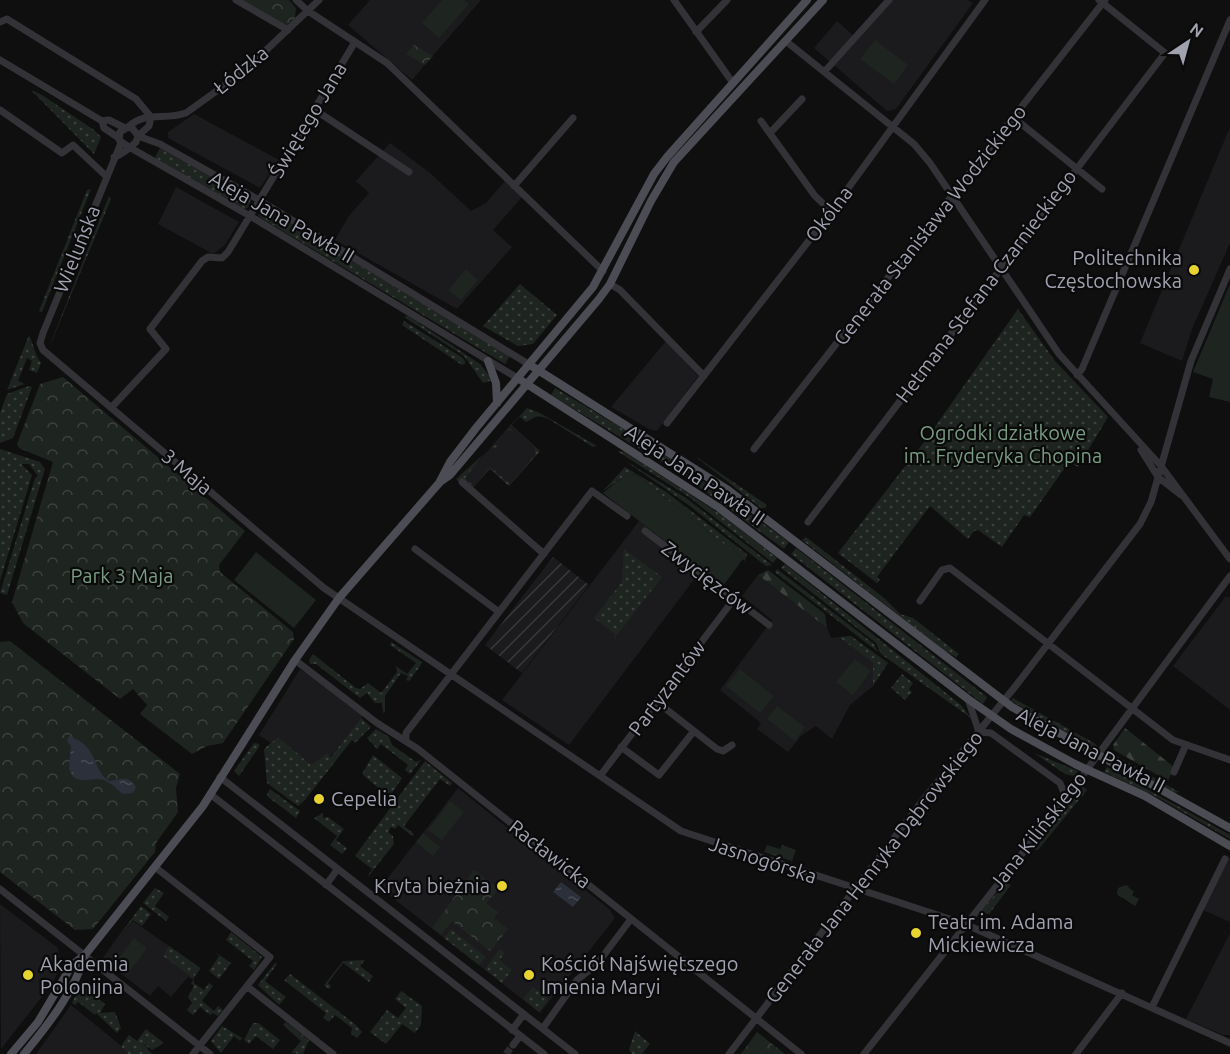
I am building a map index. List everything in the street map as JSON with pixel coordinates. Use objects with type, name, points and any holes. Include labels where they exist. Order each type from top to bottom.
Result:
[{"type":"main road","points":[[440,482],[450,462],[574,312],[603,271],[654,174],[807,0]]},
{"type":"main road","points":[[12,1054],[38,1022],[72,965],[85,955],[210,794],[295,660],[339,598],[440,482],[450,475],[528,386],[610,284],[651,201],[674,162],[788,42],[823,0]]},
{"type":"main road","points":[[488,361],[496,382],[497,403]]},
{"type":"main road","name":"Aleja Jana Pawła II","points":[[530,365],[728,490],[1004,702],[1230,828]]},
{"type":"main road","name":"Aleja Jana Pawła II","points":[[519,379],[718,507],[992,716],[1030,740],[1145,796],[1230,845]]},
{"type":"main road","points":[[24,1054],[63,999],[82,966],[85,955]]},
{"type":"street","points":[[236,0],[288,30]]},
{"type":"street","points":[[296,0],[308,11],[387,63],[603,271]]},
{"type":"street","name":"Łódzka","points":[[126,128],[139,118],[186,113],[243,72],[320,0]]},
{"type":"street","points":[[674,0],[733,82]]},
{"type":"street","points":[[696,32],[727,0]]},
{"type":"street","points":[[825,71],[889,0]]},
{"type":"street","name":"Okólna","points":[[667,423],[895,126],[985,0]]},
{"type":"street","name":"Hetmana Stefana Czarnieckiego","points":[[808,522],[1075,168],[1165,53],[1102,1]]},
{"type":"street","name":"Generała Stanisława Wodzickiego","points":[[754,449],[1014,118],[1102,1]]},
{"type":"street","points":[[0,22],[7,19],[136,99],[151,117],[149,126],[138,136],[135,144],[114,157]]},
{"type":"street","points":[[1077,375],[1082,369],[1230,20]]},
{"type":"street","name":"Świętego Jana","points":[[111,408],[166,349],[150,329],[202,261],[208,257],[222,258],[228,252],[355,42]]},
{"type":"street","points":[[788,42],[895,126],[930,163],[1059,354],[1161,466],[1230,559]]},
{"type":"street","points":[[0,60],[102,122],[104,128],[129,147]]},
{"type":"street","points":[[770,133],[802,99]]},
{"type":"street","points":[[0,110],[62,153],[73,145],[106,176]]},
{"type":"street","points":[[315,110],[408,172]]},
{"type":"street","points":[[514,186],[573,118]]},
{"type":"street","points":[[1014,118],[1102,189]]},
{"type":"street","points":[[102,122],[109,120],[134,129],[138,136]]},
{"type":"street","points":[[761,121],[815,196],[831,211]]},
{"type":"street","points":[[120,140],[126,128]]},
{"type":"street","name":"Aleja Jana Pawła II","points":[[138,136],[160,144],[259,200],[530,365]]},
{"type":"street","name":"Wieluńska","points":[[40,343],[120,140]]},
{"type":"street","name":"Aleja Jana Pawła II","points":[[129,147],[250,216],[519,379]]},
{"type":"street","name":"Generała Jana Henryka Dąbrowskiego","points":[[729,1054],[1140,524],[1158,477],[1191,361],[1230,269]]},
{"type":"street","points":[[610,284],[620,290],[704,376]]},
{"type":"street","name":"3 Maja","points":[[40,343],[48,356],[324,588],[339,598]]},
{"type":"street","points":[[1137,442],[1158,477],[1187,500]]},
{"type":"street","points":[[462,482],[544,554]]},
{"type":"street","points":[[406,741],[406,733],[592,491],[627,516]]},
{"type":"street","name":"Zwycięzców","points":[[645,531],[769,625]]},
{"type":"street","points":[[415,549],[499,612]]},
{"type":"street","points":[[920,601],[942,570],[950,568],[1173,740],[1185,747],[1230,760]]},
{"type":"street","name":"Jana Kilińskiego","points":[[864,1054],[1065,798],[1230,576]]},
{"type":"street","name":"Jasnogórska","points":[[339,598],[689,836],[965,924],[1230,1043]]},
{"type":"street","name":"Partyzantów","points":[[600,776],[734,599]]},
{"type":"street","name":"Racławicka","points":[[295,660],[378,723],[406,741],[801,1054]]},
{"type":"street","points":[[968,699],[979,732],[990,733],[1060,783],[1065,798]]},
{"type":"street","points":[[657,702],[721,751],[732,745]]},
{"type":"street","points":[[621,747],[658,775],[694,731]]},
{"type":"street","points":[[1174,772],[1185,747]]},
{"type":"street","points":[[220,777],[575,1054]]},
{"type":"street","points":[[210,794],[544,1054]]},
{"type":"street","points":[[1152,1007],[1225,859]]},
{"type":"street","points":[[155,867],[270,957],[193,1054]]},
{"type":"street","points":[[326,885],[337,870]]},
{"type":"street","points":[[0,890],[210,1054]]},
{"type":"street","points":[[543,1028],[577,980],[597,964],[631,919]]},
{"type":"street","points":[[248,987],[333,1054]]},
{"type":"street","points":[[1076,1054],[1122,993]]},
{"type":"street","points":[[512,1029],[524,1014]]},
{"type":"street","points":[[513,1045],[520,1036]]},
{"type":"shaded area","points":[[370,0],[481,0],[412,80],[348,25]]},
{"type":"shaded area","points":[[892,0],[968,0],[973,3],[896,109],[887,111],[834,65]]},
{"type":"shaded area","points":[[837,21],[854,36],[830,62],[814,48]]},
{"type":"shaded area","points":[[194,114],[279,160],[260,188],[168,138],[168,132]]},
{"type":"shaded area","name":"Politechnika Częstochowska","points":[[1230,127],[1230,243],[1192,329],[1182,361],[1140,343]]},
{"type":"shaded area","points":[[390,143],[429,172],[471,211],[486,203],[505,181],[522,197],[493,230],[512,247],[457,309],[335,240],[348,217],[369,193],[356,181]]},
{"type":"shaded area","points":[[176,187],[239,222],[224,246],[213,254],[158,224]]},
{"type":"shaded area","points":[[666,341],[698,376],[657,431],[649,429],[611,407]]},
{"type":"shaded area","points":[[511,424],[540,451],[509,486],[490,469],[474,487],[464,478]]},
{"type":"shaded area","points":[[639,521],[702,569],[569,745],[502,700]]},
{"type":"shaded area","points":[[553,557],[589,585],[522,673],[485,645]]},
{"type":"shaded area","points":[[758,575],[827,628],[831,638],[839,637],[873,663],[873,686],[850,705],[832,739],[816,726],[802,735],[788,752],[757,729],[761,723],[720,690],[772,620],[742,596]]},
{"type":"shaded area","points":[[1226,596],[1230,598],[1230,710],[1173,666]]},
{"type":"shaded area","points":[[300,669],[366,711],[345,740],[315,773],[259,735]]},
{"type":"shaded area","points":[[458,788],[609,909],[615,918],[540,1013],[380,888]]},
{"type":"shaded area","points":[[1230,858],[1230,922],[1203,910]]},
{"type":"shaded area","name":"Akademia Polonijna","points":[[0,904],[58,948],[61,965],[52,984],[1,1049]]},
{"type":"shaded area","points":[[133,921],[201,968],[193,980],[188,977],[171,997],[158,986],[150,996],[102,959]]},
{"type":"shaded area","points":[[1230,933],[1230,1035],[1223,1035],[1186,1019]]},
{"type":"shaded area","points":[[71,1005],[119,1044],[128,1054],[36,1054]]},
{"type":"green space","points":[[242,0],[289,0],[296,8],[295,18],[286,26]]},
{"type":"green space","points":[[442,0],[464,0],[469,4],[439,38],[422,23]]},
{"type":"green space","points":[[875,40],[908,65],[894,84],[860,59]]},
{"type":"green space","points":[[414,45],[433,56],[425,65],[406,54]]},
{"type":"green space","points":[[31,90],[42,95],[101,137],[94,154]]},
{"type":"green space","points":[[160,148],[251,199],[249,207],[245,209],[154,159]]},
{"type":"green space","points":[[91,189],[42,312],[39,311],[87,190]]},
{"type":"green space","points":[[109,196],[111,199],[51,343],[51,342]]},
{"type":"green space","points":[[263,207],[510,356],[505,364],[261,218],[258,215]]},
{"type":"green space","points":[[466,269],[478,280],[461,300],[448,290]]},
{"type":"green space","points":[[520,284],[557,315],[533,344],[518,346],[483,326]]},
{"type":"green space","points":[[1230,284],[1230,402],[1209,397],[1213,379],[1193,372]]},
{"type":"green space","name":"Ogródki działkowe im. Fryderyka Chopina","points":[[1018,309],[1055,361],[1108,417],[1078,467],[1069,462],[1030,517],[1024,515],[1002,547],[978,530],[974,531],[968,539],[930,506],[877,577],[880,580],[877,583],[838,553],[927,438]]},
{"type":"green space","points":[[408,316],[480,364],[493,380],[483,383],[464,356],[404,317]]},
{"type":"green space","points":[[404,321],[463,358],[466,363],[462,365],[402,325]]},
{"type":"green space","points":[[29,335],[41,363],[37,373],[29,370],[32,361],[27,358],[18,381],[25,384],[7,390]]},
{"type":"green space","name":"Park 3 Maja","points":[[63,377],[245,531],[219,565],[220,572],[293,632],[294,639],[223,743],[207,746],[192,754],[140,714],[147,705],[133,689],[120,699],[23,623],[12,602],[53,462],[19,448],[17,444],[40,384]]},
{"type":"green space","points":[[32,387],[13,438],[0,443],[0,413],[7,394]]},
{"type":"green space","points":[[555,388],[665,454],[789,542],[784,549],[681,474],[551,395]]},
{"type":"green space","points":[[527,408],[540,413],[597,446],[593,447],[547,418],[537,416],[526,422],[519,416]]},
{"type":"green space","points":[[524,437],[540,451],[509,486],[490,469],[474,485],[490,467],[510,484],[535,455],[535,448]]},
{"type":"green space","points":[[0,449],[40,462],[45,469],[7,595],[0,593],[35,478],[38,476],[29,464],[21,464],[32,475],[0,581]]},
{"type":"green space","points":[[617,451],[625,452],[723,516],[777,558],[773,563],[689,497]]},
{"type":"green space","points":[[484,454],[465,478],[474,486],[462,479],[459,482],[456,479]]},
{"type":"green space","points":[[695,456],[767,505],[765,508],[761,508]]},
{"type":"green space","points":[[624,460],[686,498],[772,565],[766,566],[690,506]]},
{"type":"green space","points":[[625,467],[665,491],[747,554],[745,561],[635,474],[623,477],[602,492]]},
{"type":"green space","points":[[635,474],[743,559],[723,586],[603,493],[623,477]]},
{"type":"green space","points":[[806,537],[884,598],[900,614],[913,618],[959,654],[956,657],[945,651],[802,540]]},
{"type":"green space","points":[[796,548],[987,697],[983,704],[791,554]]},
{"type":"green space","points":[[624,549],[662,577],[614,639],[615,634],[594,618],[622,582]]},
{"type":"green space","points":[[256,552],[316,600],[294,628],[234,580]]},
{"type":"green space","points":[[785,564],[961,705],[971,718],[881,654],[876,643],[781,568]]},
{"type":"green space","points":[[777,569],[874,644],[878,652],[775,572]]},
{"type":"green space","points":[[768,570],[825,614],[827,628],[758,575]]},
{"type":"green space","points":[[851,636],[888,663],[873,686],[873,663],[839,637]]},
{"type":"green space","points":[[10,641],[180,774],[176,788],[178,812],[156,843],[155,852],[93,929],[75,930],[0,872],[0,642]]},
{"type":"green space","points":[[391,642],[422,662],[409,681],[406,680],[408,676],[401,673],[385,696],[385,712],[383,713],[382,703],[375,703],[367,693],[360,698],[316,664],[310,664],[309,660],[313,654],[356,688],[360,689],[368,683],[381,693],[397,672],[396,666],[407,674],[416,663],[390,645]]},
{"type":"green space","points":[[855,659],[871,671],[853,695],[836,682]]},
{"type":"green space","points":[[740,669],[774,696],[760,713],[726,686]]},
{"type":"green space","points":[[902,674],[913,683],[909,689],[912,692],[905,700],[891,688]]},
{"type":"green space","points":[[1013,698],[1098,747],[1095,749],[1011,701]]},
{"type":"green space","points":[[777,706],[805,727],[795,741],[767,719]]},
{"type":"green space","points":[[361,718],[371,727],[355,743],[352,740],[298,806],[267,783],[264,749],[278,737],[311,765],[327,754],[331,757]]},
{"type":"green space","points":[[1125,728],[1174,767],[1168,781],[1114,750],[1113,745]]},
{"type":"green space","points":[[376,729],[389,737],[392,745],[416,762],[421,760],[410,774],[405,770],[408,765],[381,744],[377,749],[367,738]]},
{"type":"green space","points":[[254,743],[259,744],[259,747],[239,776],[234,771]]},
{"type":"green space","points":[[1034,753],[1078,771],[1074,776],[1065,774]]},
{"type":"green space","points":[[373,755],[402,778],[392,793],[384,793],[362,774]]},
{"type":"green space","points":[[1115,755],[1179,792],[1174,793],[1112,758]]},
{"type":"green space","points":[[425,761],[452,783],[450,786],[440,779],[404,826],[414,834],[412,836],[398,825],[395,829],[391,827],[388,832],[393,836],[394,844],[367,878],[372,869],[355,856]]},
{"type":"green space","points":[[1107,767],[1230,835],[1230,839],[1157,797],[1104,772]]},
{"type":"green space","points":[[1083,786],[1087,790],[1038,850],[1034,850]]},
{"type":"green space","points":[[270,789],[300,811],[296,818],[268,797]]},
{"type":"green space","points":[[450,801],[464,812],[442,840],[428,830]]},
{"type":"green space","points":[[323,813],[323,818],[328,817],[344,829],[336,840],[347,848],[342,854],[330,845],[337,836],[314,818]]},
{"type":"green space","points":[[423,833],[440,847],[433,856],[416,842]]},
{"type":"green space","points":[[767,845],[780,849],[782,845],[796,850],[792,861],[764,852]]},
{"type":"green space","points":[[474,870],[499,889],[486,903],[498,912],[494,918],[508,929],[490,951],[452,921],[441,935],[432,928]]},
{"type":"green space","points":[[1006,883],[1011,885],[989,914],[979,912]]},
{"type":"green space","points":[[1126,885],[1134,892],[1132,895],[1139,899],[1135,906],[1117,894],[1118,888]]},
{"type":"green space","points":[[155,888],[164,893],[155,906],[169,917],[166,921],[143,903]]},
{"type":"green space","points":[[141,906],[151,914],[142,926],[133,920],[102,959]]},
{"type":"green space","points":[[451,929],[486,957],[479,965],[444,938]]},
{"type":"green space","points":[[231,932],[262,957],[254,970],[249,966],[253,961],[226,940]]},
{"type":"green space","points":[[134,938],[147,948],[127,975],[114,965]]},
{"type":"green space","points":[[169,946],[200,968],[193,978],[163,956]]},
{"type":"green space","points":[[500,949],[505,953],[499,960],[512,970],[502,983],[485,969]]},
{"type":"green space","points":[[215,952],[231,963],[219,979],[209,971],[219,956]]},
{"type":"green space","points":[[365,960],[360,966],[373,976],[369,982],[343,963],[328,983],[331,986],[329,989],[324,985],[343,961]]},
{"type":"green space","points":[[275,963],[277,964],[265,981],[286,997],[279,1005],[258,985]]},
{"type":"green space","points":[[290,974],[356,1025],[362,1032],[357,1038],[351,1034],[352,1028],[335,1015],[329,1022],[323,1018],[326,1013],[284,980]]},
{"type":"green space","points":[[194,979],[194,983],[204,990],[209,983],[213,986],[202,1001],[214,1011],[218,1006],[223,1010],[218,1016],[213,1013],[210,1015],[200,1007],[193,1015],[187,1010],[192,1003],[188,997],[194,986],[191,983]]},
{"type":"green space","points":[[81,984],[105,1004],[100,1013],[115,1012],[121,1028],[117,1033],[96,1013],[95,1015],[78,1002],[75,1005],[72,1003]]},
{"type":"green space","points":[[533,987],[549,999],[539,1012],[523,999]]},
{"type":"green space","points":[[401,991],[422,1006],[421,1025],[415,1033],[402,1024],[386,1044],[370,1032],[387,1010],[398,1018],[406,1008],[395,999]]},
{"type":"green space","points":[[286,1022],[309,1040],[303,1054],[291,1053],[301,1041],[283,1025]]},
{"type":"green space","points":[[253,1023],[258,1023],[280,1040],[273,1049],[256,1036],[249,1044],[244,1040]]},
{"type":"green space","points":[[222,1026],[242,1038],[240,1041],[234,1036],[221,1053],[211,1041]]},
{"type":"green space","points":[[146,1029],[164,1043],[152,1050],[143,1044],[152,1054],[128,1054],[121,1046],[129,1035],[137,1041]]},
{"type":"green space","points":[[635,1031],[650,1044],[642,1054],[632,1054],[629,1050]]},
{"type":"green space","points":[[757,1032],[785,1054],[741,1054]]},
{"type":"water","points":[[69,736],[86,746],[104,777],[110,781],[124,779],[131,781],[136,787],[133,793],[123,794],[101,779],[82,780],[73,777],[69,769],[71,746],[67,741]]},
{"type":"water","points":[[561,882],[581,897],[573,907],[553,892]]},
{"type":"tunnel","points":[[506,1054],[513,1045]]},
{"type":"place","name":"Politechnika Częstochowska","points":[[1194,270]]},
{"type":"place","name":"Cepelia","points":[[319,799]]},
{"type":"place","name":"Kryta bieżnia","points":[[502,886]]},
{"type":"place","name":"Teatr im. Adama Mickiewicza","points":[[916,933]]},
{"type":"place","name":"Akademia Polonijna","points":[[28,975]]},
{"type":"place","name":"Kościół Najświętszego Imienia Maryi","points":[[529,975]]}]
